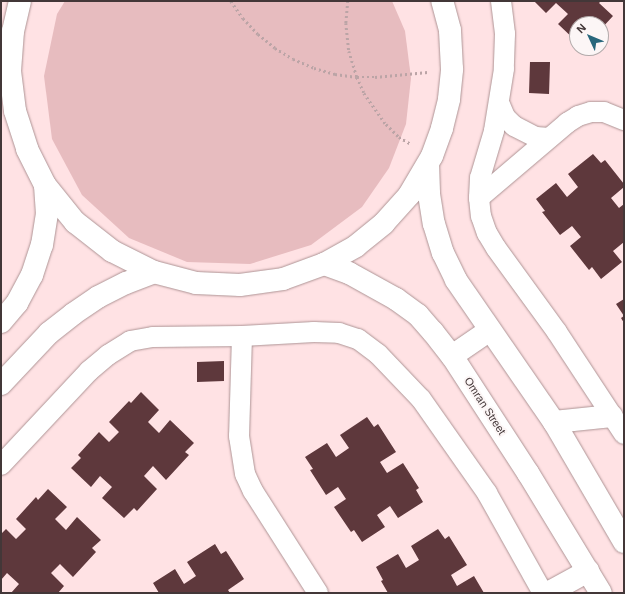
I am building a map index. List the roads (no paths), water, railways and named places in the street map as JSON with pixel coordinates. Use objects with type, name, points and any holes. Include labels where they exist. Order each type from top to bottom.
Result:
[{"type":"street","points":[[20,1],[13,30],[10,71],[15,111],[27,149],[45,185],[75,222],[112,251],[154,272],[196,283],[240,285],[283,279],[324,264],[356,246],[384,223],[409,195],[430,160],[442,128],[449,99],[452,69],[450,30],[442,1]]},
{"type":"street","points":[[501,1],[505,34],[504,69],[500,105],[480,178],[478,198],[481,216],[487,233],[496,248],[557,332],[624,434]]},
{"type":"street","points":[[500,105],[505,117],[514,126],[536,137],[549,138]]},
{"type":"street","points":[[478,198],[549,138],[578,116],[591,112],[604,112],[624,120]]},
{"type":"street","points":[[430,160],[429,194],[434,224],[443,253],[456,280],[554,422],[624,542]]},
{"type":"street","points":[[1,322],[17,302],[32,275],[42,245],[48,214],[45,185]]},
{"type":"street","name":"Omran Street","points":[[324,264],[349,273],[396,299],[418,315],[452,356],[528,472],[601,593]]},
{"type":"street","points":[[1,384],[49,333],[73,314],[98,297],[126,283],[154,272]]},
{"type":"street","points":[[452,356],[490,330]]},
{"type":"street","points":[[1,465],[89,371],[108,354],[130,341],[153,337],[242,336],[314,332],[339,333],[358,339],[378,354],[421,399],[487,493],[543,593]]},
{"type":"street","points":[[242,336],[239,436],[245,474],[253,491],[318,593]]},
{"type":"street","points":[[554,422],[612,416]]},
{"type":"street","points":[[548,593],[588,572]]}]
